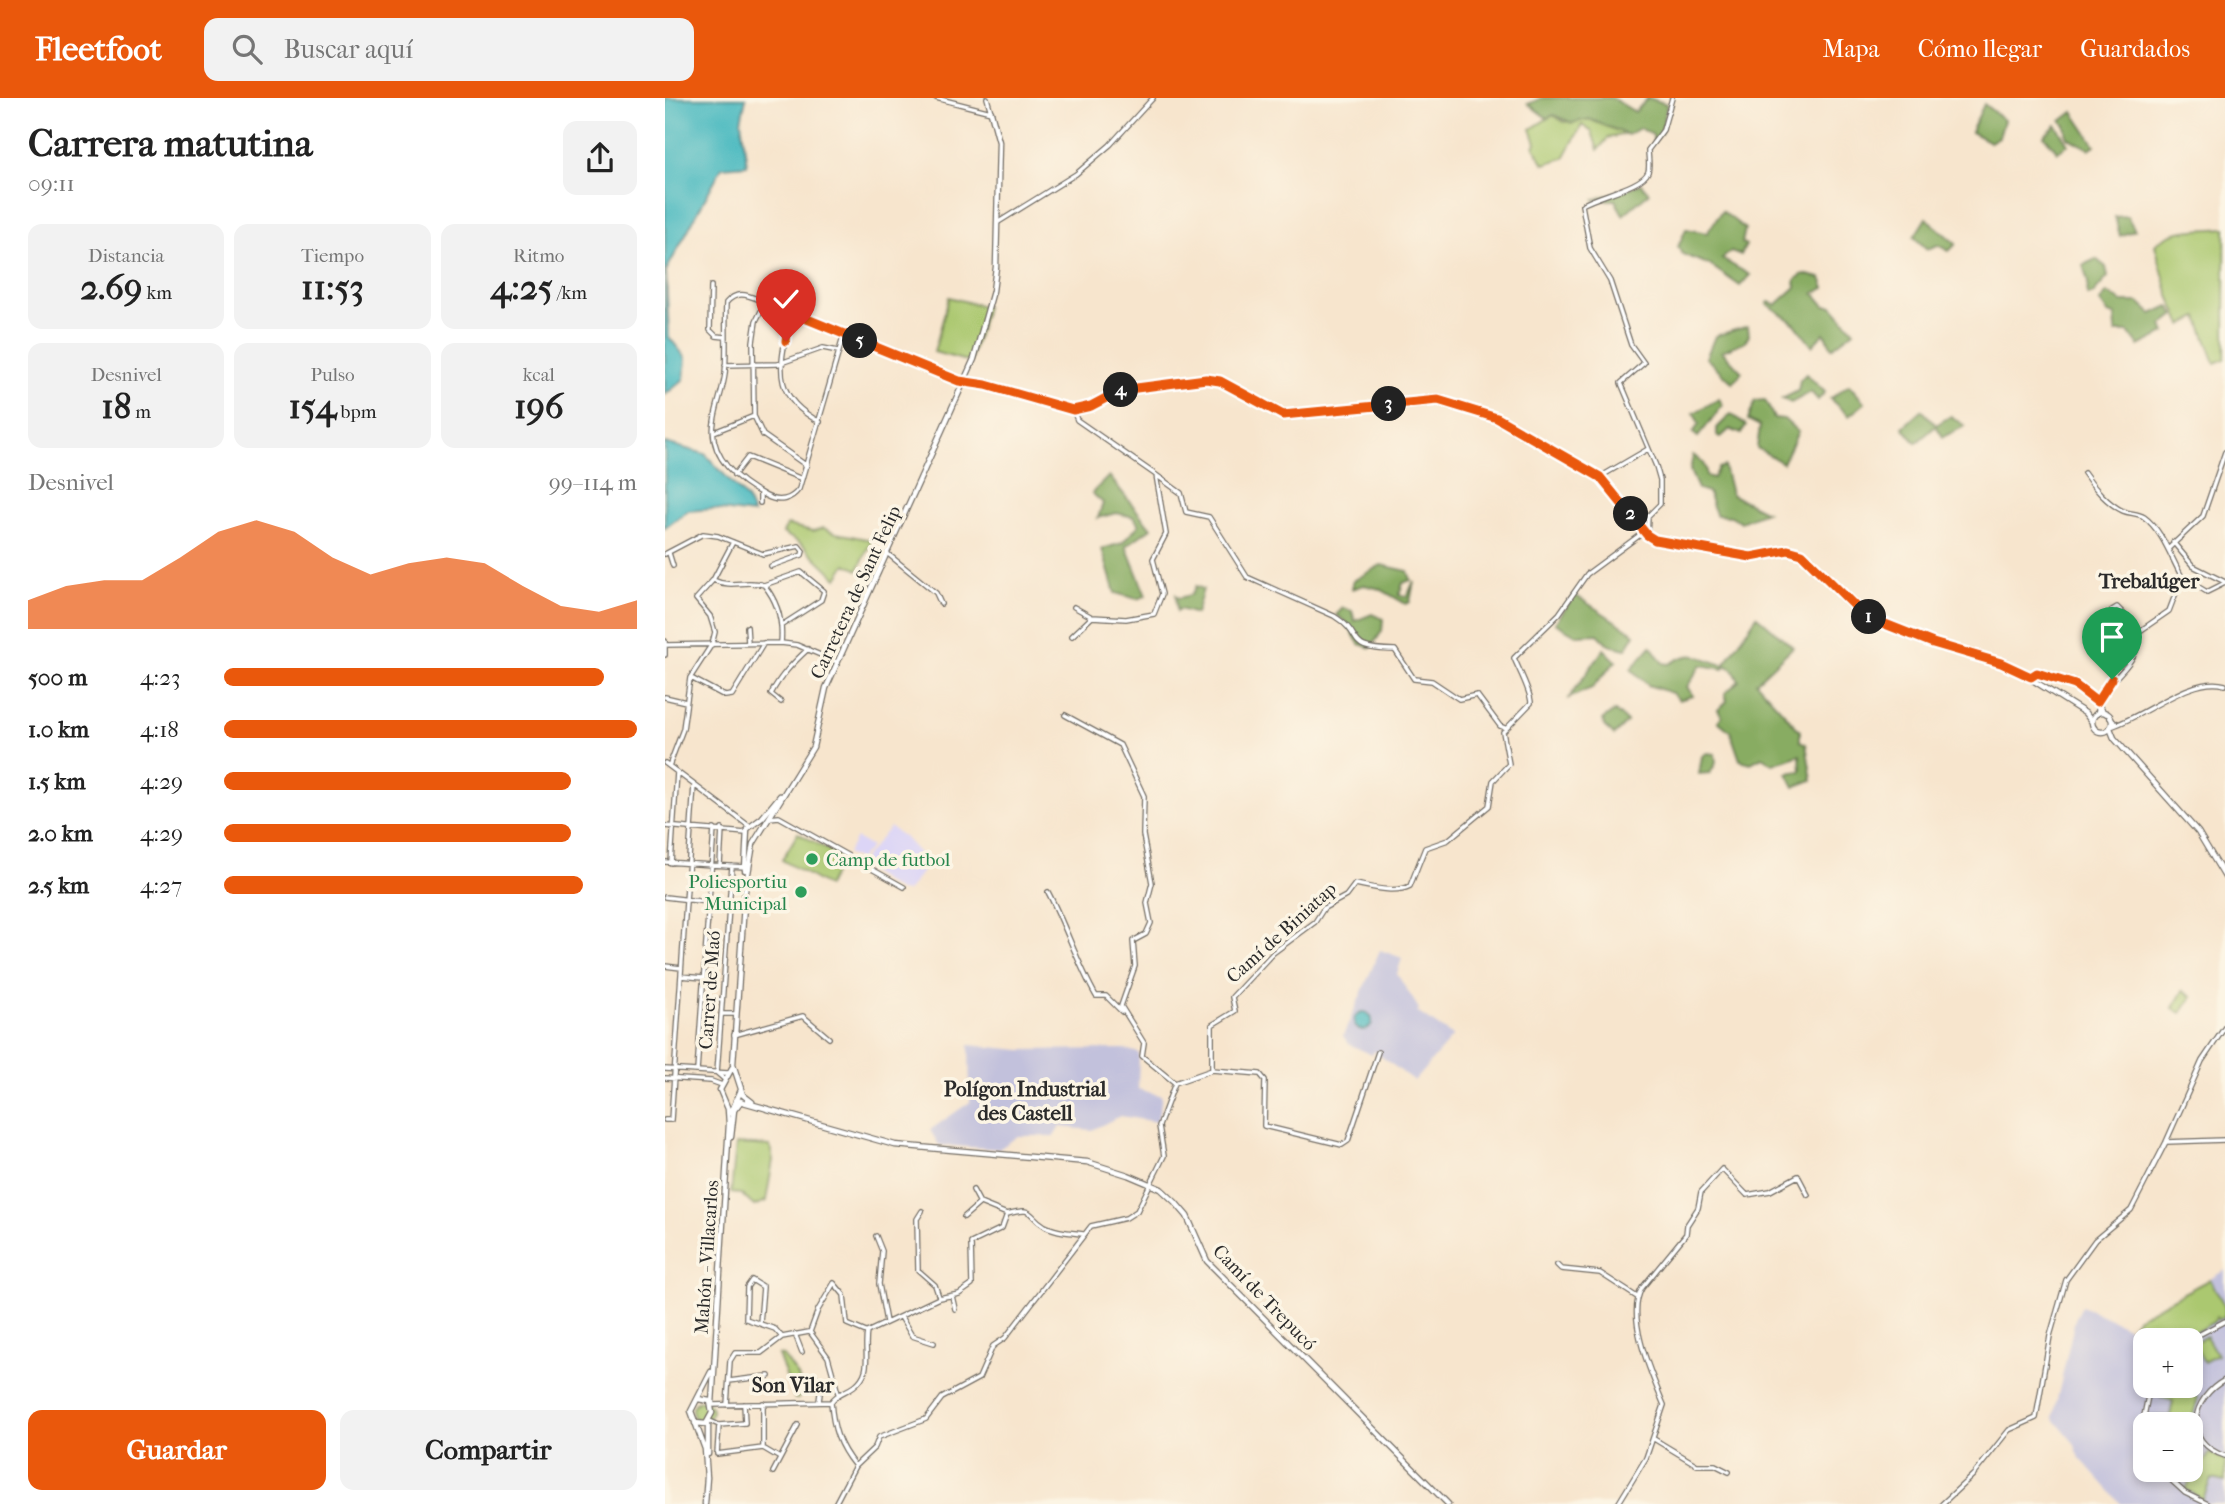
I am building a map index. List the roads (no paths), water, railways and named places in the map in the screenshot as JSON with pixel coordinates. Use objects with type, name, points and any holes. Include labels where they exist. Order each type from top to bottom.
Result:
[{"type":"main road","name":"Carretera de Sant Felip","points":[[745,891],[755,840],[813,747],[824,695],[837,662],[966,383],[993,291],[999,142],[991,112]]},
{"type":"main road","points":[[966,383],[986,385],[1073,410],[1091,406],[1121,390],[1206,379],[1220,381],[1283,415],[1438,400],[1514,426],[1600,477],[1646,533],[1662,542],[1751,557],[1794,550],[1802,554],[1865,616],[1933,643],[1989,659],[2031,677],[2085,713],[2095,729],[2114,738]]},
{"type":"main road","points":[[2085,713],[2106,713],[2110,718],[2114,738],[2186,818],[2225,877]]},
{"type":"main road","points":[[2092,722],[2096,714]]},
{"type":"main road","points":[[2102,732],[2110,727]]},
{"type":"main road","points":[[741,1090],[737,1100],[727,1100],[721,1095],[733,1064],[748,836],[752,825],[789,785]]},
{"type":"main road","points":[[752,825],[761,830]]},
{"type":"main road","points":[[748,836],[755,840]]},
{"type":"main road","points":[[733,1064],[745,1097],[757,1104]]},
{"type":"main road","points":[[725,1082],[739,1083]]},
{"type":"main road","name":"Mahón - Villacarlos","points":[[712,1405],[729,1124],[728,1109],[721,1095]]},
{"type":"main road","name":"Mahón - Villacarlos","points":[[729,1124],[737,1100]]},
{"type":"main road","name":"Mahón - Villacarlos","points":[[727,1155],[737,1100]]},
{"type":"main road","name":"Camí de Trepucó","points":[[737,1100],[895,1145],[1087,1162],[1149,1182],[1183,1210],[1207,1261],[1448,1504]]},
{"type":"main road","points":[[707,1478],[705,1449],[693,1420],[692,1407],[709,1380],[714,1361]]},
{"type":"main road","points":[[697,1399],[703,1398],[712,1405],[705,1504]]},
{"type":"main road","points":[[693,1420],[698,1425],[709,1422]]},
{"type":"street","points":[[936,98],[991,112]]},
{"type":"street","points":[[987,98],[991,112]]},
{"type":"street","points":[[996,224],[1076,174],[1110,145],[1153,98]]},
{"type":"street","points":[[1073,410],[1077,420],[1181,493],[1186,512],[1209,517],[1247,577],[1344,622],[1359,645],[1366,649],[1395,650],[1414,679],[1432,681],[1459,699],[1478,695],[1500,726],[1505,728],[1531,702],[1529,691],[1520,678],[1514,659],[1559,614],[1587,574],[1646,533],[1648,516],[1657,508],[1662,494],[1660,480],[1640,423],[1621,383],[1644,363],[1631,345],[1610,281],[1590,247],[1582,205],[1605,194],[1641,183],[1648,171],[1648,149],[1663,130],[1672,98]]},
{"type":"street","points":[[711,286],[710,330],[716,337],[725,337]]},
{"type":"street","points":[[844,334],[803,479],[794,496],[780,501],[760,493],[733,475],[721,457],[714,432],[725,365],[726,303],[733,295],[739,293],[765,302],[966,383]]},
{"type":"street","points":[[765,302],[756,321],[752,365],[754,416],[763,435],[807,466]]},
{"type":"street","points":[[790,312],[782,363],[784,392],[791,402],[820,422]]},
{"type":"street","points":[[725,365],[782,363],[823,348],[838,351]]},
{"type":"street","points":[[714,432],[754,416]]},
{"type":"street","points":[[1600,477],[1648,449]]},
{"type":"street","points":[[2168,549],[2203,516],[2223,469],[2225,452]]},
{"type":"street","points":[[733,475],[748,457],[803,479]]},
{"type":"street","points":[[2084,473],[2113,504],[2124,511],[2143,516],[2168,549],[2182,577],[2207,592],[2225,582]]},
{"type":"street","points":[[1074,607],[1092,617],[1148,617],[1159,608],[1162,594],[1156,581],[1153,559],[1166,534],[1166,524],[1156,475]]},
{"type":"street","points":[[760,493],[760,503]]},
{"type":"street","points":[[673,566],[667,553],[703,534],[763,554],[799,546],[803,551],[802,555],[771,566]]},
{"type":"street","points":[[733,542],[713,580],[696,599],[715,625],[712,644],[690,677],[683,729],[673,757],[666,763],[752,825]]},
{"type":"street","points":[[2173,542],[2193,566],[2225,582]]},
{"type":"street","points":[[888,554],[936,593],[941,604]]},
{"type":"street","points":[[713,580],[726,586],[756,583],[764,585],[801,572],[824,591],[821,600],[782,625]]},
{"type":"street","points":[[2096,714],[2099,702],[2112,679],[2136,652],[2139,630],[2169,611],[2182,577]]},
{"type":"street","points":[[764,585],[770,592],[782,625],[781,643]]},
{"type":"street","points":[[2112,610],[2117,607],[2124,614],[2129,635],[2136,637]]},
{"type":"street","points":[[1072,636],[1092,617]]},
{"type":"street","points":[[747,627],[748,643]]},
{"type":"street","points":[[665,655],[666,643],[781,643],[808,649],[837,662]]},
{"type":"street","points":[[690,677],[725,696],[732,695],[764,643]]},
{"type":"street","points":[[781,702],[771,694],[775,686],[787,669],[808,649]]},
{"type":"street","points":[[2031,677],[2037,673],[2070,682],[2099,702],[2106,713]]},
{"type":"street","points":[[2110,727],[2120,725],[2196,687],[2218,683],[2225,685]]},
{"type":"street","points":[[665,697],[685,702]]},
{"type":"street","points":[[1065,715],[1120,745],[1144,796],[1143,835],[1152,883],[1147,903],[1151,923],[1146,934],[1133,941],[1135,965],[1120,1001],[1122,1012]]},
{"type":"street","points":[[2110,718],[2120,725]]},
{"type":"street","name":"Camí de Biniatap","points":[[1212,1070],[1212,1025],[1235,1011],[1232,997],[1273,953],[1315,922],[1324,908],[1346,896],[1355,884],[1377,889],[1410,886],[1425,848],[1448,840],[1489,806],[1493,781],[1509,764],[1503,732],[1505,728]]},
{"type":"street","points":[[671,863],[677,772]]},
{"type":"street","points":[[668,1120],[674,1079],[694,785]]},
{"type":"street","points":[[768,820],[772,816],[779,817],[904,887]]},
{"type":"street","points":[[665,826],[722,829],[748,836]]},
{"type":"street","points":[[697,1071],[714,829]]},
{"type":"street","points":[[720,865],[722,829]]},
{"type":"street","points":[[665,862],[745,867]]},
{"type":"street","name":"Carrer de Maó","points":[[716,1073],[732,866]]},
{"type":"street","points":[[1048,892],[1067,928],[1082,972],[1096,996],[1106,996],[1122,1012],[1144,1043],[1142,1056],[1175,1083]]},
{"type":"street","points":[[665,897],[708,902]]},
{"type":"street","points":[[665,966],[681,968]]},
{"type":"street","points":[[681,976],[703,978]]},
{"type":"street","points":[[702,999],[722,1000]]},
{"type":"street","points":[[721,1014],[736,1014]]},
{"type":"street","points":[[734,1035],[803,1016],[829,1038]]},
{"type":"street","points":[[1941,1504],[1973,1475],[2009,1430],[2036,1418],[2050,1335],[2066,1280],[2095,1240],[2131,1210],[2166,1142],[2202,1060],[2225,1027]]},
{"type":"street","points":[[1175,1083],[1212,1070],[1264,1076],[1263,1123],[1268,1129],[1342,1145],[1348,1141],[1378,1052]]},
{"type":"street","points":[[665,1069],[730,1072]]},
{"type":"street","points":[[716,1073],[725,1082]]},
{"type":"street","points":[[665,1078],[725,1082]]},
{"type":"street","points":[[835,1504],[855,1466],[875,1447],[883,1433],[926,1419],[942,1398],[979,1378],[993,1346],[1005,1338],[1091,1226],[1132,1215],[1137,1211],[1164,1156],[1160,1126],[1175,1083]]},
{"type":"street","points":[[2166,1142],[2225,1140]]},
{"type":"street","points":[[1618,1504],[1638,1476],[1654,1439],[1664,1405],[1653,1385],[1640,1336],[1637,1297],[1669,1252],[1686,1234],[1687,1226],[1698,1208],[1701,1192],[1722,1168],[1747,1195],[1770,1191],[1798,1176],[1808,1195]]},
{"type":"street","points":[[973,1191],[980,1203],[1007,1214],[1025,1209],[1033,1212],[1042,1224],[1059,1231],[1084,1234]]},
{"type":"street","points":[[964,1217],[980,1203]]},
{"type":"street","points":[[922,1211],[917,1219],[918,1270],[935,1285],[939,1298]]},
{"type":"street","points":[[810,1332],[818,1310],[834,1283],[843,1295],[847,1324],[867,1332],[939,1298],[952,1296],[972,1286],[971,1243],[1002,1228],[1007,1214]]},
{"type":"street","points":[[876,1236],[883,1251],[879,1284],[886,1322]]},
{"type":"street","points":[[1556,1265],[1561,1269],[1600,1273],[1637,1297]]},
{"type":"street","points":[[760,1323],[763,1287],[752,1280],[747,1287],[744,1314],[746,1319],[775,1329],[782,1337]]},
{"type":"street","points":[[952,1296],[955,1309]]},
{"type":"street","points":[[901,1317],[912,1335],[934,1343]]},
{"type":"street","points":[[2203,1333],[2225,1321]]},
{"type":"street","points":[[727,1405],[730,1361],[735,1353],[761,1353],[782,1337],[810,1332]]},
{"type":"street","points":[[810,1332],[828,1357],[838,1393]]},
{"type":"street","points":[[855,1466],[842,1450],[832,1426],[831,1402],[838,1393],[854,1386],[865,1373],[867,1332]]},
{"type":"street","points":[[795,1334],[801,1352]]},
{"type":"street","points":[[815,1375],[821,1386],[819,1401]]},
{"type":"street","points":[[729,1381],[769,1376]]},
{"type":"street","points":[[2225,1380],[2205,1394],[2199,1403],[2196,1423],[2203,1441],[2225,1456]]},
{"type":"street","points":[[712,1405],[831,1402]]},
{"type":"street","points":[[763,1403],[763,1448]]},
{"type":"street","points":[[709,1422],[719,1425],[745,1423],[744,1404]]},
{"type":"street","points":[[719,1425],[717,1454],[763,1448],[780,1458]]},
{"type":"street","points":[[708,1444],[712,1431],[719,1425]]},
{"type":"street","points":[[773,1472],[798,1425]]},
{"type":"street","points":[[1654,1439],[1697,1465],[1715,1465],[1729,1472]]},
{"type":"street","points":[[2173,1482],[2185,1493],[2208,1504]]},
{"type":"water","points":[[665,98],[746,98],[741,121],[747,165],[722,167],[666,271],[669,337],[686,358],[684,379],[665,395]]},
{"type":"water","points":[[665,443],[705,454],[747,499],[753,514],[713,509],[688,511],[665,528]]},
{"type":"water","points":[[1363,1012],[1369,1015],[1372,1021],[1369,1027],[1363,1030],[1357,1027],[1354,1021],[1357,1015]]},
{"type":"place","name":"Camp de futbol","points":[[812,859]]},
{"type":"place","name":"Poliesportiu Municipal","points":[[801,892]]},
{"type":"district","name":"Trebalúger","points":[[2149,581]]},
{"type":"district","name":"Polígon Industrial des Castell","points":[[1025,1101]]},
{"type":"district","name":"Son Vilar","points":[[793,1385]]}]
